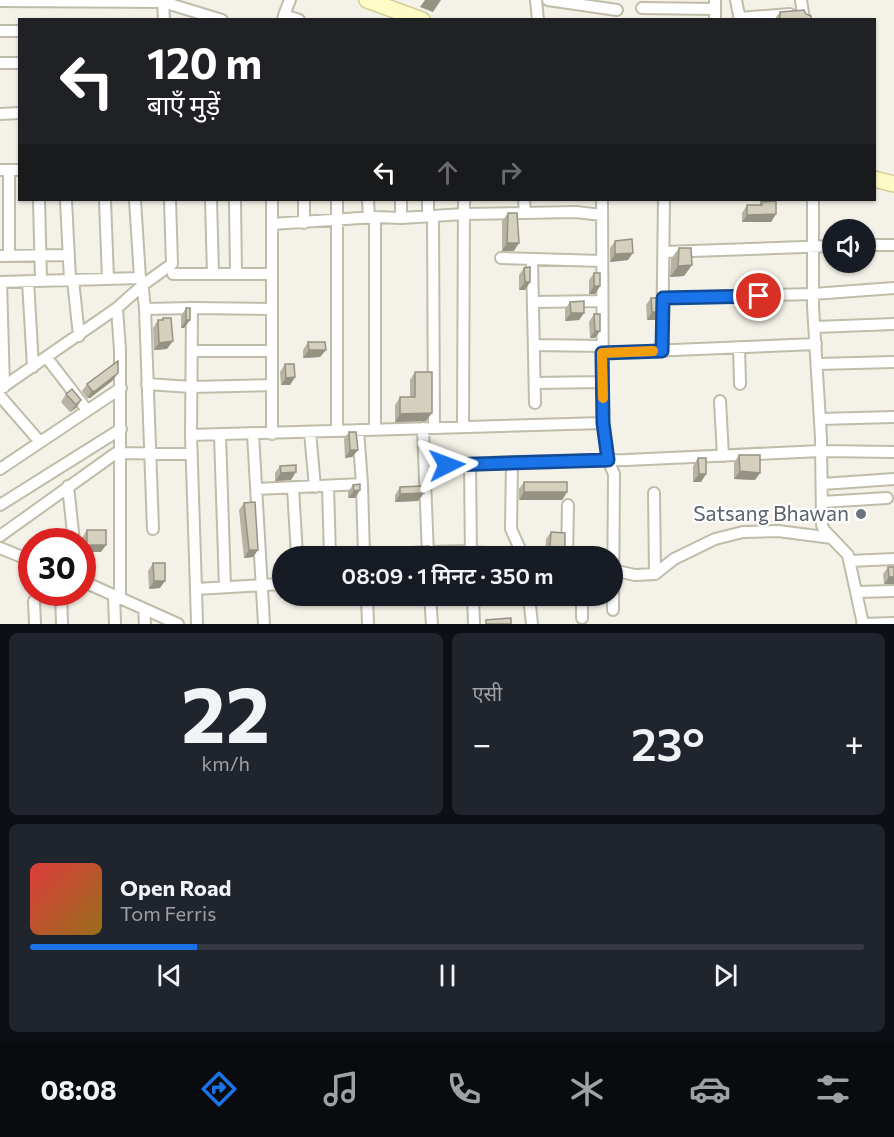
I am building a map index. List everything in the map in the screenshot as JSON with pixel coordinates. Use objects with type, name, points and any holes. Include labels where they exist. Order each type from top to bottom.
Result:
[{"type":"street","points":[[284,17],[290,0]]},
{"type":"street","points":[[368,0],[417,18]]},
{"type":"street","points":[[536,0],[537,18]]},
{"type":"street","points":[[548,0],[617,10]]},
{"type":"street","points":[[736,0],[740,18]]},
{"type":"street","points":[[761,18],[803,16],[801,0]]},
{"type":"street","points":[[0,1],[163,1],[216,18]]},
{"type":"street","points":[[163,1],[164,18]]},
{"type":"street","points":[[642,8],[715,10]]},
{"type":"street","points":[[0,31],[18,31]]},
{"type":"street","points":[[0,63],[18,63]]},
{"type":"street","points":[[0,114],[18,113]]},
{"type":"street","points":[[10,170],[4,256],[69,255]]},
{"type":"street","points":[[876,180],[894,184]]},
{"type":"street","points":[[39,201],[41,281]]},
{"type":"street","points":[[66,201],[69,255],[79,336]]},
{"type":"street","points":[[105,201],[108,279]]},
{"type":"street","points":[[135,201],[145,309],[153,529]]},
{"type":"street","points":[[1,391],[117,308],[142,281],[173,263],[170,201]]},
{"type":"street","points":[[211,201],[213,274]]},
{"type":"street","points":[[235,201],[236,274]]},
{"type":"street","points":[[272,201],[272,434]]},
{"type":"street","points":[[304,201],[304,223]]},
{"type":"street","points":[[337,201],[337,430]]},
{"type":"street","points":[[368,201],[372,217],[375,430]]},
{"type":"street","points":[[401,201],[401,218]]},
{"type":"street","points":[[428,201],[430,216],[429,428],[425,466],[428,546]]},
{"type":"street","points":[[463,427],[464,201]]},
{"type":"street","points":[[524,201],[525,213]]},
{"type":"street","points":[[602,201],[603,423],[608,460],[614,474],[612,546]]},
{"type":"street","points":[[662,351],[664,201]]},
{"type":"street","points":[[813,201],[813,294],[820,419],[822,525],[824,530],[846,551],[862,624],[894,623]]},
{"type":"street","points":[[272,224],[464,214],[576,212],[602,215]]},
{"type":"street","points":[[876,245],[894,245]]},
{"type":"street","points":[[664,252],[822,247]]},
{"type":"street","points":[[501,258],[602,261]]},
{"type":"street","points":[[532,259],[535,403]]},
{"type":"street","points":[[173,274],[272,274]]},
{"type":"street","points":[[40,442],[1,391],[0,282],[108,279],[142,281]]},
{"type":"street","points":[[28,281],[33,367]]},
{"type":"street","points":[[663,298],[813,294],[894,288]]},
{"type":"street","points":[[533,302],[602,301]]},
{"type":"street","points":[[115,624],[121,453],[117,308]]},
{"type":"street","points":[[192,308],[191,435],[197,624]]},
{"type":"street","points":[[145,309],[272,309]]},
{"type":"street","points":[[815,327],[894,324]]},
{"type":"street","points":[[534,345],[602,350],[662,351],[816,344]]},
{"type":"street","points":[[739,347],[741,384]]},
{"type":"street","points":[[192,351],[272,351]]},
{"type":"street","points":[[47,358],[87,411]]},
{"type":"street","points":[[817,364],[894,362]]},
{"type":"street","points":[[535,383],[603,382]]},
{"type":"street","points":[[147,384],[191,387],[272,385]]},
{"type":"street","points":[[0,469],[121,388]]},
{"type":"street","points":[[720,401],[723,456]]},
{"type":"street","points":[[820,419],[894,417]]},
{"type":"street","points":[[191,435],[603,423]]},
{"type":"street","points":[[0,505],[121,429]]},
{"type":"street","points":[[358,430],[364,546]]},
{"type":"street","points":[[310,432],[315,487]]},
{"type":"street","points":[[253,434],[264,624]]},
{"type":"street","points":[[220,435],[225,587]]},
{"type":"street","points":[[425,466],[821,451],[894,452]]},
{"type":"street","points":[[0,536],[114,454],[192,454]]},
{"type":"street","points":[[512,462],[511,529],[519,546]]},
{"type":"street","points":[[470,464],[471,546]]},
{"type":"street","points":[[822,484],[894,479]]},
{"type":"street","points":[[256,489],[362,484]]},
{"type":"street","points":[[68,486],[72,528]]},
{"type":"street","points":[[328,486],[330,546]]},
{"type":"street","points":[[293,488],[296,546]]},
{"type":"street","points":[[654,492],[655,574]]},
{"type":"street","points":[[822,502],[887,498]]},
{"type":"street","points":[[567,546],[568,505]]},
{"type":"street","points":[[623,572],[635,575],[655,574],[674,559],[715,539],[743,532],[778,531],[832,538]]},
{"type":"street","points":[[0,548],[18,555]]},
{"type":"street","points":[[849,561],[894,559]]},
{"type":"street","points":[[196,589],[272,584]]},
{"type":"street","points":[[96,588],[178,624]]},
{"type":"street","points":[[856,592],[894,591]]},
{"type":"street","points":[[34,606],[35,624]]},
{"type":"street","points":[[61,606],[62,624]]},
{"type":"street","points":[[367,606],[368,624]]},
{"type":"street","points":[[431,606],[432,624]]},
{"type":"street","points":[[473,606],[474,624]]},
{"type":"street","points":[[530,606],[532,624]]},
{"type":"street","points":[[582,606],[582,618]]},
{"type":"street","points":[[613,606],[613,610]]},
{"type":"street","points":[[144,609],[145,624]]},
{"type":"building","points":[[804,10],[811,18],[780,18],[780,12]]},
{"type":"building","points":[[776,201],[776,214],[747,215],[747,205],[762,205],[761,202]]},
{"type":"building","points":[[508,213],[517,213],[519,243],[507,243]]},
{"type":"building","points":[[632,239],[633,253],[615,254],[615,241]]},
{"type":"building","points":[[679,248],[691,248],[692,265],[678,266]]},
{"type":"building","points":[[530,267],[530,282],[525,282],[524,268]]},
{"type":"building","points":[[594,273],[600,273],[600,286],[594,286]]},
{"type":"building","points":[[651,298],[660,298],[660,312],[652,312]]},
{"type":"building","points":[[584,301],[584,313],[571,313],[570,302]]},
{"type":"building","points":[[186,308],[190,308],[190,320],[186,320]]},
{"type":"building","points":[[594,314],[600,314],[600,331],[595,331]]},
{"type":"building","points":[[163,318],[171,318],[173,341],[159,343],[158,320],[163,320]]},
{"type":"building","points":[[308,342],[325,342],[326,350],[309,350]]},
{"type":"building","points":[[118,361],[118,373],[92,391],[87,384]]},
{"type":"building","points":[[285,364],[294,364],[295,377],[286,378]]},
{"type":"building","points":[[415,372],[432,372],[432,413],[400,414],[400,397],[415,397]]},
{"type":"building","points":[[72,389],[81,400],[76,405],[66,394]]},
{"type":"building","points":[[349,432],[356,432],[358,450],[350,450]]},
{"type":"building","points":[[739,455],[760,455],[760,473],[740,471]]},
{"type":"building","points":[[698,458],[706,458],[706,474],[699,474]]},
{"type":"building","points":[[296,465],[296,472],[281,473],[280,466]]},
{"type":"building","points":[[524,482],[567,482],[567,492],[524,492]]},
{"type":"building","points":[[360,484],[360,490],[354,491],[353,485]]},
{"type":"building","points":[[423,486],[424,493],[400,494],[400,487]]},
{"type":"building","points":[[255,502],[258,550],[249,550],[244,503]]},
{"type":"building","points":[[96,530],[106,530],[106,545],[96,545]]},
{"type":"building","points":[[551,532],[565,533],[565,546],[550,546]]},
{"type":"building","points":[[153,563],[165,563],[165,581],[154,581]]},
{"type":"building","points":[[888,567],[894,567],[894,577],[889,577]]},
{"type":"building","points":[[511,618],[511,624],[486,624],[486,620]]},
{"type":"slow traffic","points":[[603,398],[602,353],[653,351]]},
{"type":"place","name":"Satsang Bhawan","points":[[861,514]]},
{"type":"route","points":[[447,465],[608,460],[603,423],[602,353],[662,351],[663,298],[759,296]]}]
